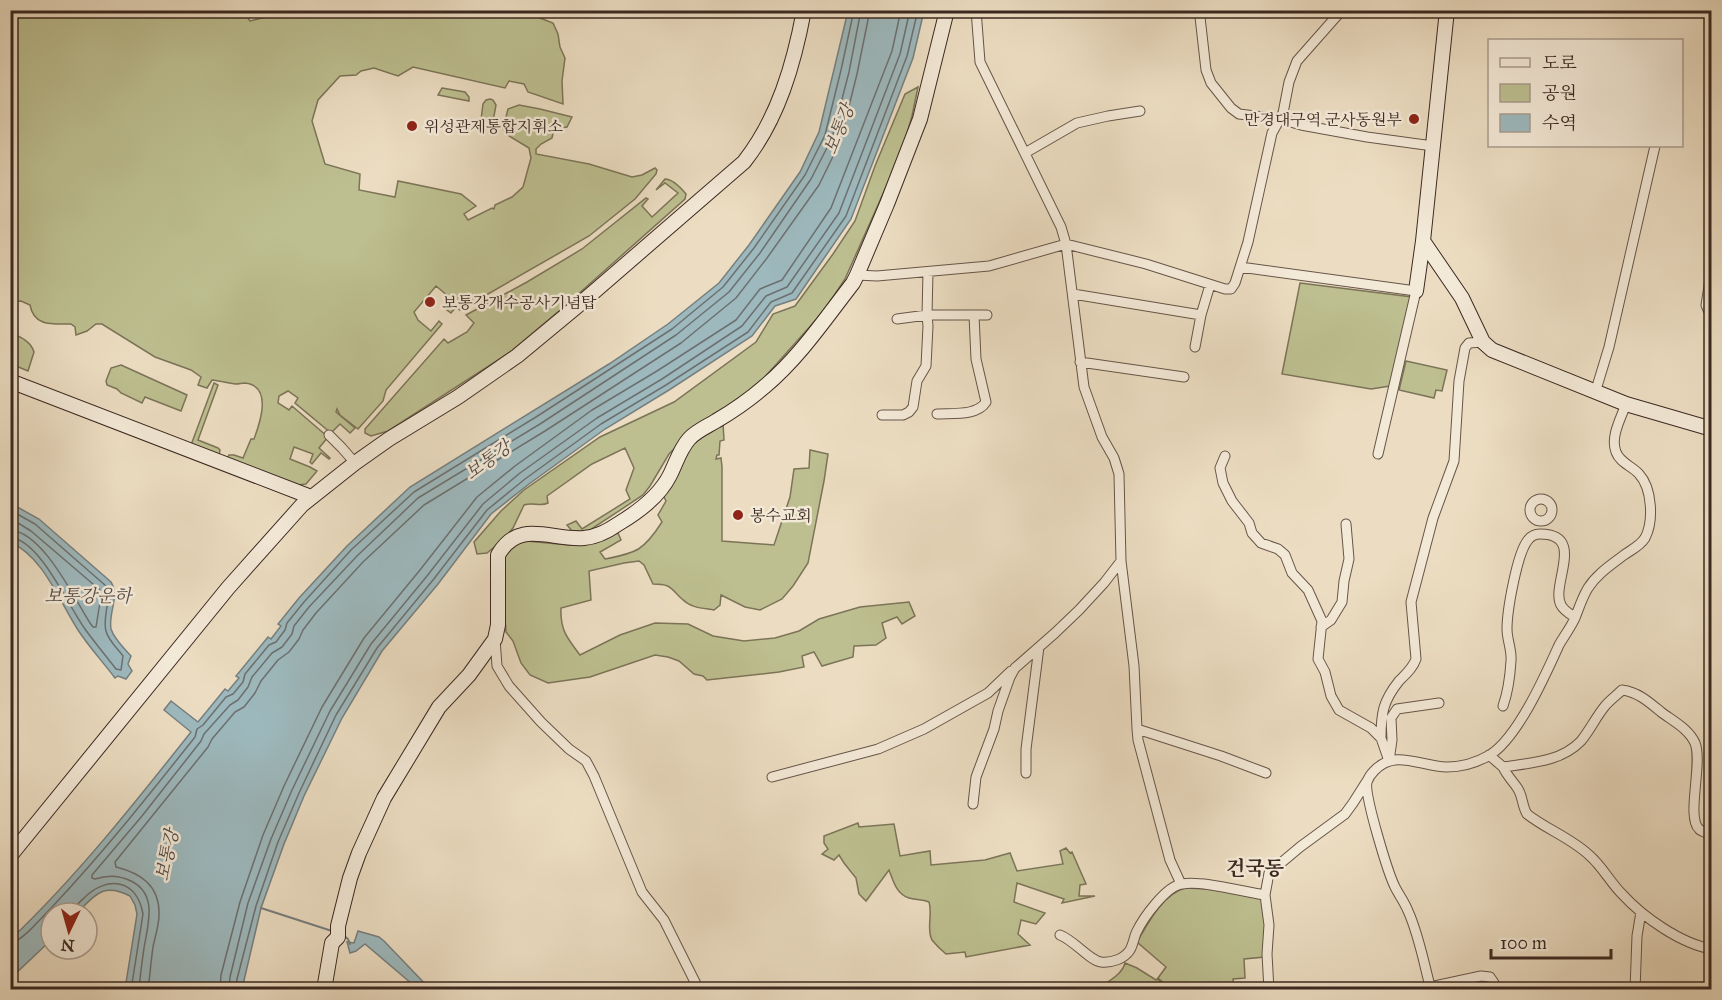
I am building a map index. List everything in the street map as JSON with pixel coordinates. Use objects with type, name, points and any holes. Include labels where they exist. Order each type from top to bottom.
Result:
[{"type":"street","points":[[10,856],[228,588],[302,505],[389,439],[517,356],[744,162],[757,146],[770,123],[798,42],[804,10]]},
{"type":"street","points":[[699,990],[664,920],[642,892],[586,761],[569,749],[541,722],[509,686],[497,666],[495,639],[498,625],[498,555],[511,538],[541,533],[584,538],[600,534],[641,510],[669,477],[678,456],[690,438],[735,409],[796,356],[853,283],[920,119],[947,10]]},
{"type":"street","points":[[976,10],[980,62],[1061,228],[1066,244],[1084,387],[1102,437],[1114,458],[1119,474],[1121,561],[1134,666],[1138,740],[1170,860],[1181,884]]},
{"type":"street","points":[[1198,10],[1206,70],[1210,83],[1239,114],[1280,119],[1367,137],[1433,146]]},
{"type":"street","points":[[856,275],[877,276],[989,266],[1066,244],[1146,264],[1231,290],[1248,242],[1272,133],[1283,113],[1296,61],[1342,10]]},
{"type":"street","points":[[1378,454],[1416,291],[1424,241],[1447,10]]},
{"type":"street","points":[[1025,153],[1077,123],[1140,111]]},
{"type":"street","points":[[1595,393],[1609,347],[1654,147]]},
{"type":"street","points":[[1424,241],[1462,298],[1483,342],[1492,350],[1595,393],[1712,429]]},
{"type":"street","points":[[1240,267],[1416,291]]},
{"type":"street","points":[[1712,267],[1706,305],[1712,314]]},
{"type":"street","points":[[882,415],[903,415],[913,407],[917,381],[926,366],[928,272]]},
{"type":"street","points":[[1195,347],[1210,285]]},
{"type":"street","points":[[1073,294],[1201,315]]},
{"type":"street","points":[[897,319],[927,315],[987,315]]},
{"type":"street","points":[[937,414],[974,411],[982,408],[986,402],[976,359],[974,315]]},
{"type":"street","points":[[1389,761],[1381,738],[1384,705],[1416,659],[1411,602],[1433,518],[1454,461],[1459,381],[1465,348],[1469,343],[1483,342]]},
{"type":"street","points":[[1080,362],[1184,377]]},
{"type":"street","points":[[10,381],[311,497]]},
{"type":"street","points":[[1269,990],[1267,954],[1269,925],[1265,895],[1269,873],[1345,814],[1376,769],[1389,761],[1408,759],[1431,765],[1454,767],[1476,762],[1502,747],[1550,668],[1588,588],[1602,571],[1641,544],[1646,536],[1649,526],[1648,488],[1638,472],[1620,459],[1616,451],[1615,437],[1626,404]]},
{"type":"street","points":[[329,435],[355,463]]},
{"type":"street","points":[[1225,456],[1220,468],[1223,483],[1232,501],[1249,523],[1252,533],[1262,543],[1278,549],[1285,555],[1292,573],[1308,590],[1322,621],[1318,659],[1326,672],[1331,696],[1339,710],[1371,728],[1381,738]]},
{"type":"street","points":[[1542,520],[1542,534]]},
{"type":"street","points":[[1321,627],[1331,620],[1342,602],[1349,559],[1346,524]]},
{"type":"street","points":[[1503,706],[1508,692],[1511,661],[1507,630],[1514,582],[1525,545],[1530,537],[1542,534],[1556,538],[1562,543],[1566,556],[1560,588],[1560,603],[1567,612],[1575,617]]},
{"type":"street","points":[[772,777],[878,749],[924,729],[988,693],[1079,609],[1121,561]]},
{"type":"street","points":[[324,990],[332,944],[338,938],[356,861],[384,798],[439,707],[469,675],[495,639]]},
{"type":"street","points":[[1026,773],[1026,749],[1039,647]]},
{"type":"street","points":[[973,804],[976,777],[1015,668]]},
{"type":"street","points":[[1503,767],[1551,759],[1568,751],[1583,739],[1606,705],[1622,690],[1634,692],[1688,733],[1695,743],[1697,763],[1695,822],[1699,829],[1712,835]]},
{"type":"street","points":[[1389,761],[1392,740],[1391,718],[1397,709],[1438,703]]},
{"type":"street","points":[[1137,729],[1266,773]]},
{"type":"street","points":[[1489,755],[1503,767],[1508,778],[1518,789],[1522,806],[1527,814],[1590,856],[1622,895],[1641,912],[1669,932],[1701,947],[1712,949]]},
{"type":"street","points":[[1367,781],[1366,789],[1386,863],[1396,890],[1408,910],[1431,988],[1481,976],[1490,977],[1496,990]]},
{"type":"street","points":[[1059,934],[1070,939],[1093,959],[1113,962],[1130,950],[1141,924],[1167,891],[1181,884],[1206,885],[1265,895]]},
{"type":"street","points":[[1635,990],[1637,936],[1641,912]]},
{"type":"green space","points":[[294,10],[533,11],[540,18],[553,23],[558,34],[565,58],[562,81],[563,104],[528,92],[524,84],[509,81],[505,88],[413,67],[398,76],[374,68],[361,71],[356,75],[340,76],[318,100],[312,121],[325,164],[360,174],[359,190],[395,197],[398,181],[461,194],[476,206],[464,214],[468,220],[494,209],[495,205],[512,197],[523,187],[531,158],[529,148],[509,136],[503,129],[508,109],[519,105],[572,117],[567,127],[554,129],[552,138],[536,149],[536,154],[589,164],[632,177],[655,168],[657,170],[635,199],[589,236],[460,310],[456,307],[451,313],[447,310],[454,301],[436,286],[414,312],[418,320],[431,331],[439,321],[442,324],[386,390],[383,401],[358,429],[340,415],[337,409],[336,412],[355,428],[350,433],[340,424],[331,433],[295,403],[298,398],[288,391],[279,396],[278,403],[289,410],[292,406],[328,437],[319,448],[330,458],[321,453],[312,464],[310,462],[313,454],[294,447],[290,459],[317,471],[306,484],[298,485],[227,459],[229,455],[243,458],[251,439],[254,439],[261,415],[262,398],[254,386],[212,380],[207,388],[198,385],[201,377],[191,370],[155,357],[102,324],[96,324],[76,335],[75,327],[71,324],[45,323],[36,317],[30,305],[21,301],[11,302],[10,11],[268,11],[247,17],[250,21]]},
{"type":"green space","points":[[918,87],[902,151],[845,279],[823,312],[763,379],[739,399],[693,430],[669,454],[643,495],[587,532],[572,531],[567,525],[576,521],[582,529],[630,499],[626,490],[634,468],[625,448],[592,464],[547,496],[548,503],[524,505],[513,528],[503,540],[487,553],[477,554],[474,542],[501,511],[524,490],[600,437],[674,402],[756,342],[773,314],[795,306],[855,221],[905,94]]},
{"type":"green space","points":[[442,88],[465,92],[469,101],[438,95]]},
{"type":"green space","points":[[490,99],[496,105],[493,122],[481,120],[483,104]]},
{"type":"green space","points":[[665,179],[671,180],[686,194],[685,199],[566,305],[509,353],[388,431],[371,436],[365,433],[365,429],[444,339],[448,343],[467,332],[474,323],[466,315],[582,249],[646,198],[648,199],[642,206],[652,217],[678,193],[665,183],[656,190]]},
{"type":"green space","points":[[1300,283],[1412,297],[1390,386],[1371,389],[1282,374]]},
{"type":"green space","points":[[11,333],[25,340],[33,348],[34,352],[28,371],[11,364]]},
{"type":"green space","points":[[1406,361],[1447,370],[1442,391],[1436,390],[1434,398],[1399,390]]},
{"type":"green space","points":[[121,365],[187,395],[181,411],[145,397],[142,403],[107,385],[106,381],[111,368]]},
{"type":"green space","points":[[214,383],[218,385],[198,440],[218,448],[219,456],[191,445]]},
{"type":"green space","points":[[723,423],[724,440],[720,441],[719,455],[716,459],[721,458],[722,467],[722,541],[774,545],[790,497],[794,469],[809,468],[810,450],[828,454],[808,563],[782,599],[760,610],[745,607],[721,595],[720,605],[714,610],[693,606],[685,602],[673,589],[653,584],[644,565],[639,561],[589,571],[591,600],[561,608],[565,633],[580,655],[620,635],[655,623],[688,624],[713,636],[744,641],[775,638],[799,631],[819,619],[860,607],[909,602],[915,616],[902,624],[897,617],[882,623],[886,638],[876,645],[854,646],[853,657],[822,666],[814,652],[802,656],[804,667],[707,680],[703,676],[694,674],[679,661],[655,655],[590,677],[548,683],[530,675],[521,663],[513,641],[506,632],[501,563],[505,552],[516,544],[526,541],[569,545],[593,542],[618,533],[621,540],[600,552],[605,559],[625,555],[639,549],[650,539],[662,522],[658,515],[666,501],[662,493],[694,442]]},
{"type":"green space","points":[[858,823],[859,827],[894,824],[900,856],[930,851],[931,865],[985,860],[1010,853],[1017,871],[1063,864],[1060,851],[1066,848],[1070,853],[1072,852],[1086,884],[1080,885],[1079,896],[1095,896],[1062,903],[1064,899],[1017,883],[1014,902],[1045,913],[1036,924],[1021,920],[1018,934],[1030,945],[966,957],[965,952],[946,954],[930,936],[929,902],[909,898],[901,893],[889,870],[866,901],[859,894],[856,878],[839,855],[834,860],[822,854],[828,849],[824,843],[824,836]]},
{"type":"green space","points":[[1185,888],[1208,889],[1264,898],[1267,926],[1265,957],[1244,959],[1245,978],[1233,979],[1234,989],[1171,989],[1158,978],[1166,967],[1137,942],[1163,903],[1177,891]]},
{"type":"green space","points":[[1125,963],[1157,979],[1170,989],[1098,989],[1118,974]]},
{"type":"water","name":"보통강","points":[[848,11],[924,11],[913,58],[851,219],[796,299],[775,306],[752,336],[605,429],[491,514],[438,584],[382,651],[342,718],[304,796],[284,844],[261,908],[242,989],[125,989],[137,914],[130,896],[106,890],[90,901],[48,901],[126,813],[191,732],[164,710],[171,701],[198,722],[225,689],[228,691],[239,678],[236,676],[268,637],[271,639],[281,626],[278,624],[299,598],[347,546],[410,487],[609,364],[668,324],[719,283],[749,245],[800,172],[819,132]]},
{"type":"water","name":"보통강운하","points":[[10,503],[39,519],[111,582],[114,593],[112,633],[131,656],[128,664],[132,671],[126,679],[118,676],[115,678],[78,630],[41,568],[22,549],[11,543]]},
{"type":"water","points":[[39,911],[39,951],[11,978],[11,939]]},
{"type":"water","points":[[358,931],[379,937],[384,941],[430,989],[418,989],[365,944],[350,953],[347,942],[354,943]]},
{"type":"waterway","points":[[261,908],[332,931]]},
{"type":"waterway","points":[[343,935],[350,944]]},
{"type":"place","name":"만경대구역 군사동원부","points":[[1414,119]]},
{"type":"place","name":"위성관제통합지휘소","points":[[412,126]]},
{"type":"place","name":"보통강개수공사기념탑","points":[[430,302]]},
{"type":"place","name":"봉수교회","points":[[738,515]]},
{"type":"district","name":"건국동","points":[[1255,868]]}]
